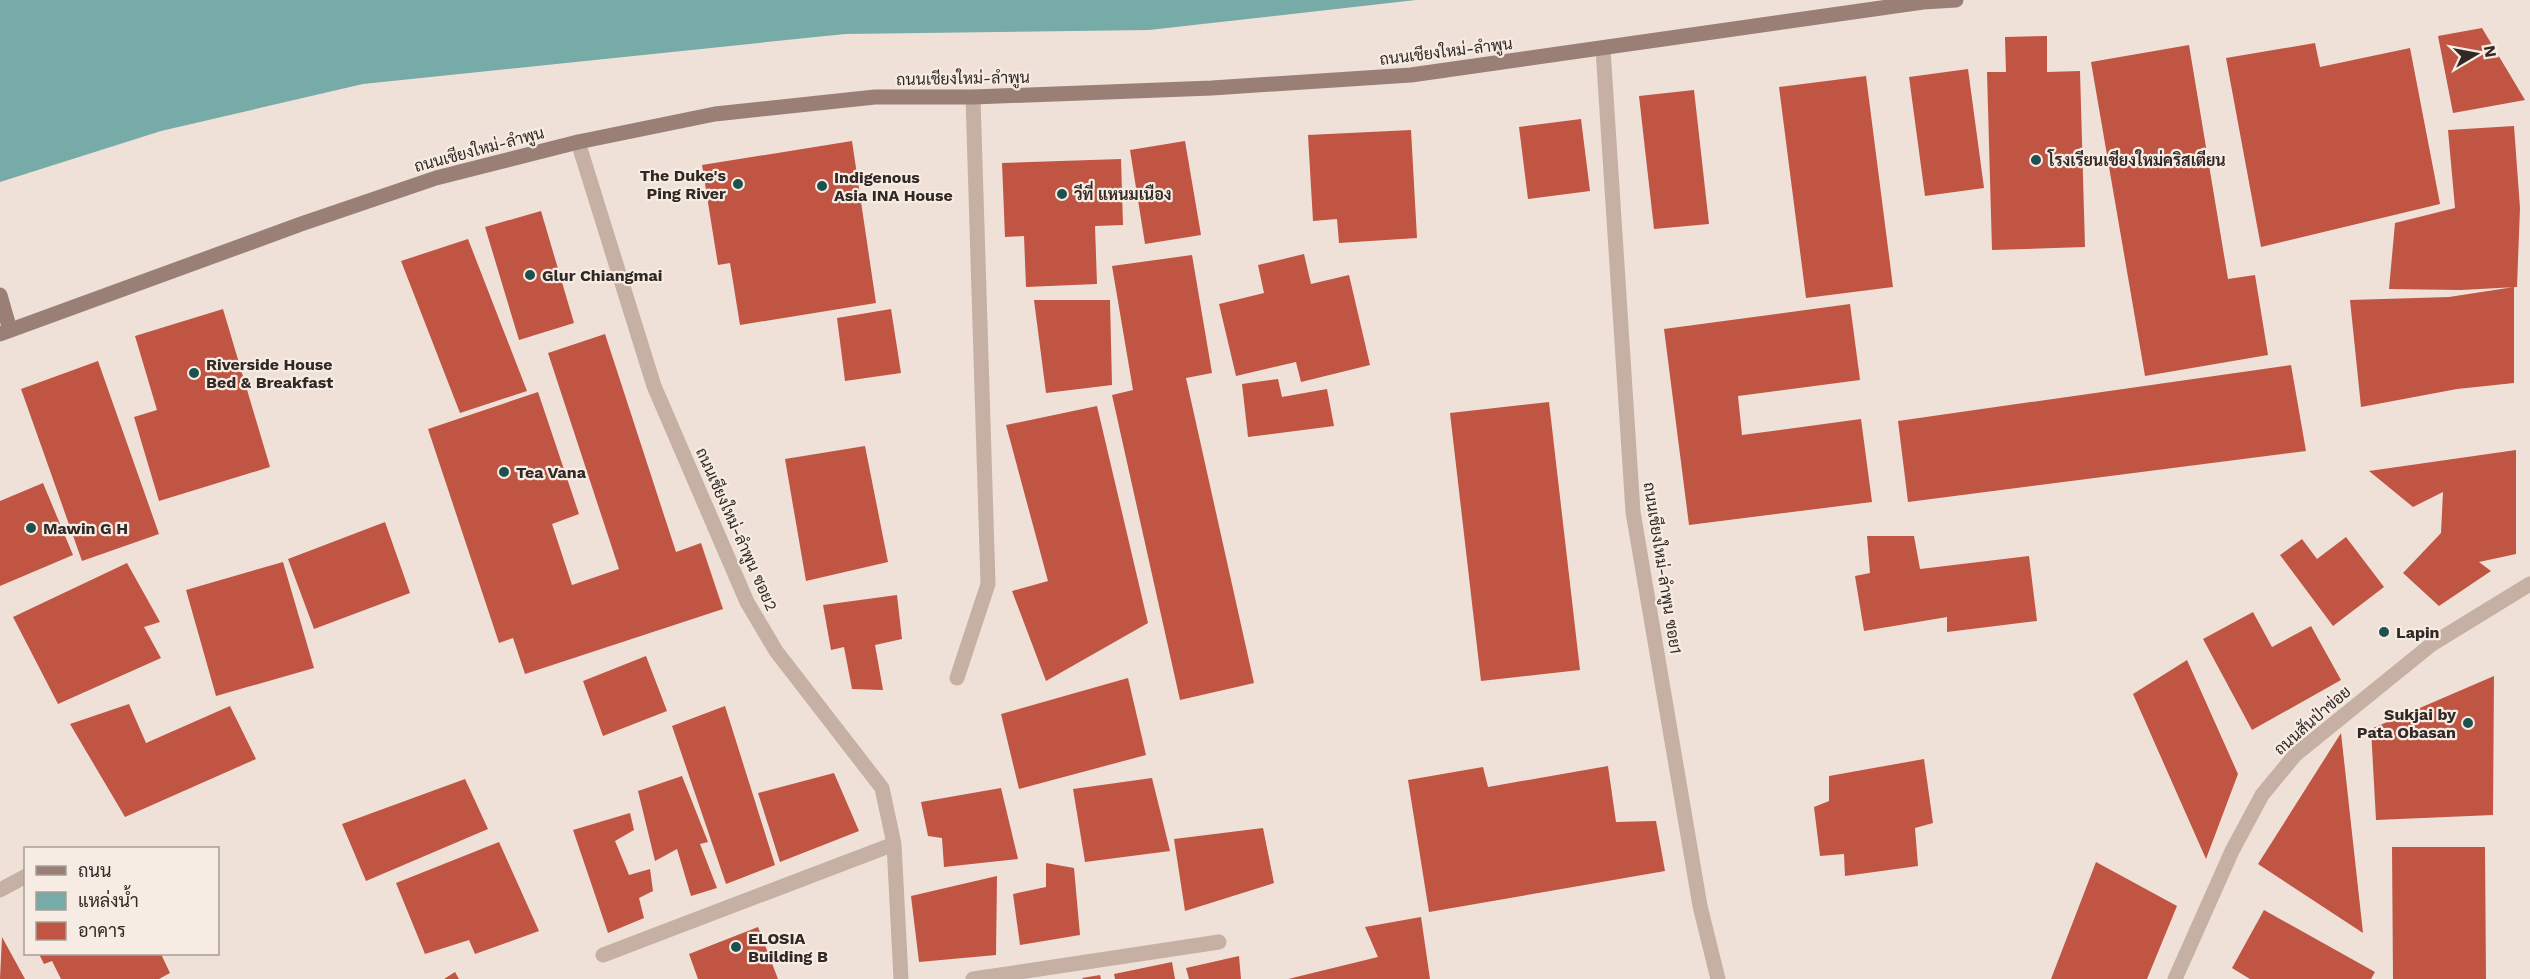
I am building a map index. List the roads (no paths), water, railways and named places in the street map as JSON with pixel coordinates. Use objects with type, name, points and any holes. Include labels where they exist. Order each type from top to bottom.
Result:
[{"type":"main road","name":"ถนนเชียงใหม่-ลำพูน","points":[[5,332],[301,224],[436,178],[578,142],[714,114],[875,98],[973,97],[1200,88],[1410,75],[1923,2],[1956,0]]},
{"type":"main road","points":[[0,295],[5,332]]},
{"type":"street","name":"ถนนเชียงใหม่-ลำพูน ซอย1","points":[[1603,49],[1633,512],[1700,906],[1718,979]]},
{"type":"street","points":[[957,678],[988,584],[973,97]]},
{"type":"street","name":"ถนนเชียงใหม่-ลำพูน ซอย2","points":[[578,142],[654,386],[747,602],[776,651],[882,788],[894,844],[901,979]]},
{"type":"street","name":"ถนนสันป่าข่อย","points":[[2175,979],[2237,842],[2262,795],[2295,754],[2432,644],[2530,584]]},
{"type":"street","points":[[603,955],[894,844]]},
{"type":"street","points":[[0,890],[24,877]]},
{"type":"street","points":[[973,979],[1219,942]]},
{"type":"water","points":[[0,0],[1416,0],[1149,30],[845,34],[363,84],[161,131],[0,182]]},
{"type":"place","name":"โรงเรียนเชียงใหม่คริสเตียน","points":[[2036,160]]},
{"type":"place","name":"The Duke's Ping River","points":[[738,184]]},
{"type":"place","name":"Indigenous Asia INA House","points":[[822,186]]},
{"type":"place","name":"วีที่ แหนมเนือง","points":[[1062,194]]},
{"type":"place","name":"Glur Chiangmai","points":[[530,275]]},
{"type":"place","name":"Riverside House Bed & Breakfast","points":[[194,373]]},
{"type":"place","name":"Tea Vana","points":[[504,472]]},
{"type":"place","name":"Mawin G H","points":[[31,528]]},
{"type":"place","name":"Lapin","points":[[2384,632]]},
{"type":"place","name":"Sukjai by Pata Obasan","points":[[2468,723]]},
{"type":"place","name":"ELOSIA Building B","points":[[736,947]]}]
